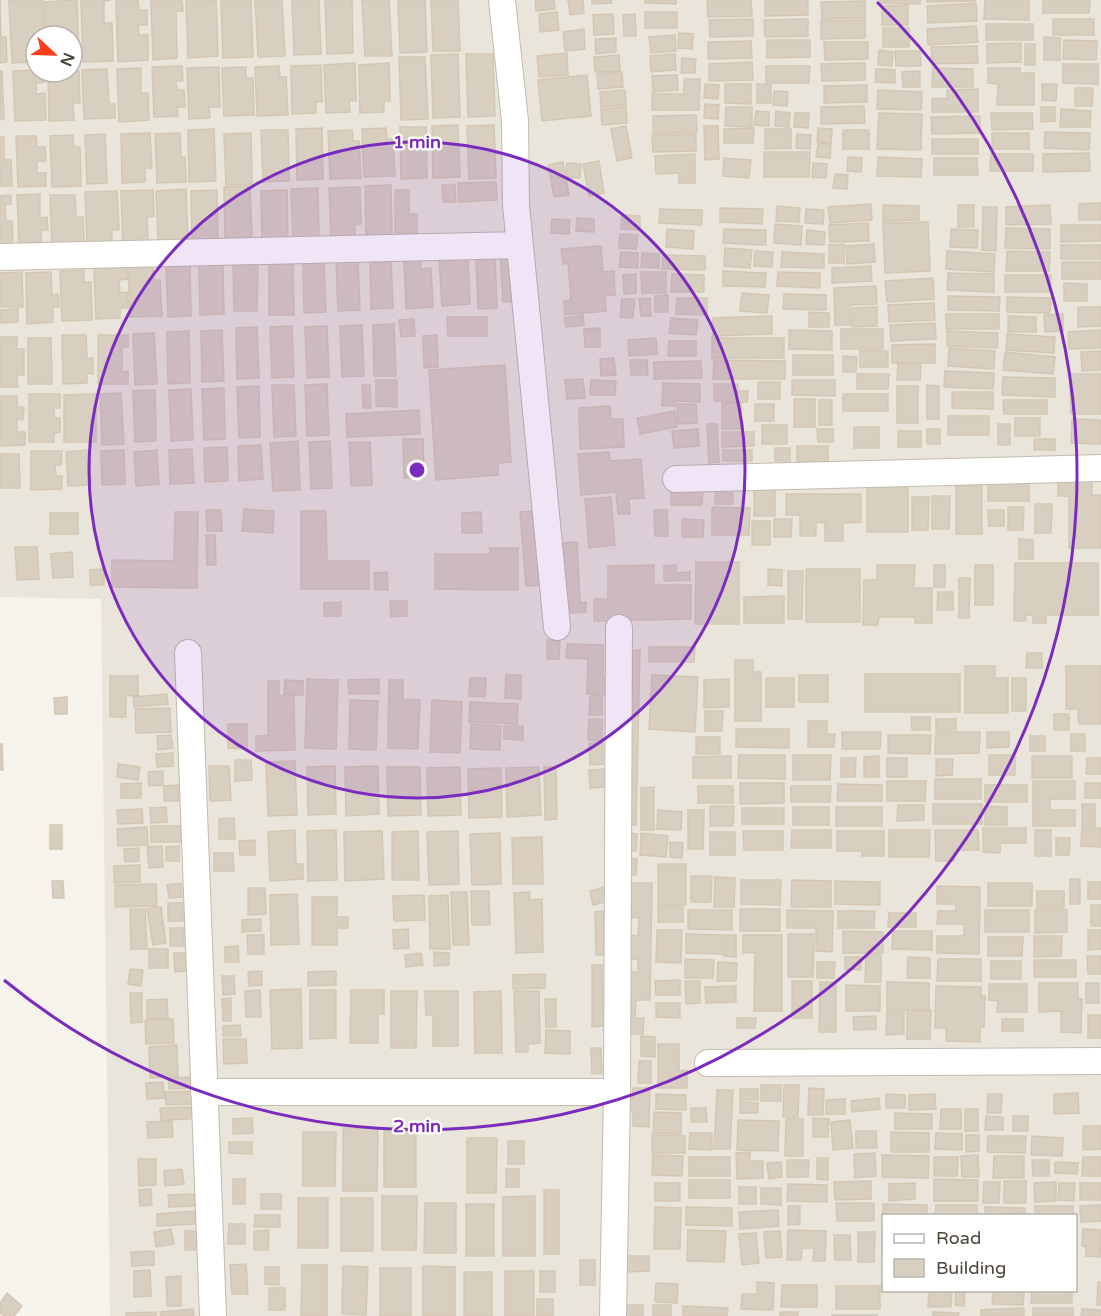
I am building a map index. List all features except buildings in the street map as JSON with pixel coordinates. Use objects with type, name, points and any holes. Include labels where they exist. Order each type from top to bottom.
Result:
[{"type":"street","points":[[502,0],[515,121],[519,245],[557,627]]},
{"type":"street","points":[[0,257],[519,245]]},
{"type":"street","points":[[676,479],[1101,468]]},
{"type":"street","points":[[613,1316],[617,1092],[619,628]]},
{"type":"street","points":[[188,653],[213,1316]]},
{"type":"street","points":[[708,1063],[1101,1061]]},
{"type":"street","points":[[204,1092],[617,1092]]},
{"type":"shaded area","points":[[0,0],[1101,0],[1101,1316],[110,1316],[101,599],[0,597]]}]
